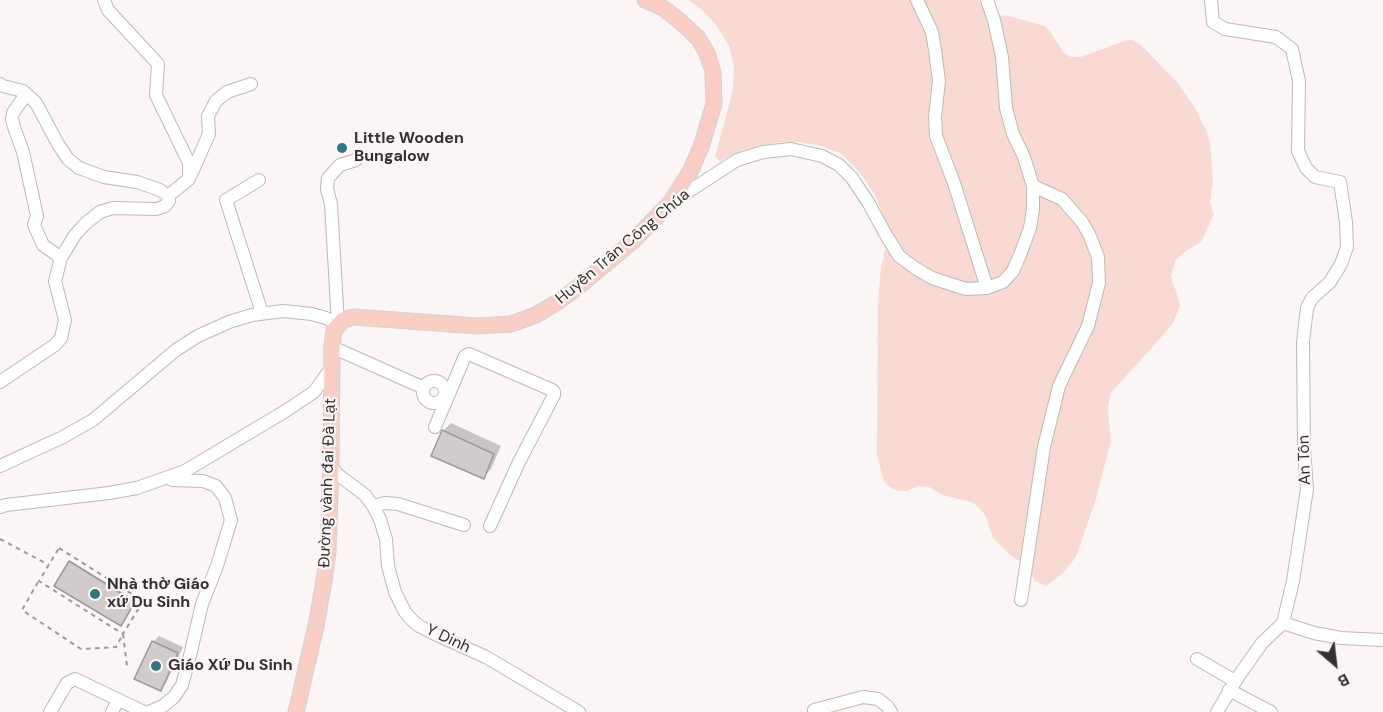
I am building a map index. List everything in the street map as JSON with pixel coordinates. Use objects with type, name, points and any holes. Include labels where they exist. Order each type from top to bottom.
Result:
[{"type":"main road","points":[[645,0],[663,8],[698,38],[707,53],[713,72],[714,104],[701,147],[690,172],[670,203]]},
{"type":"main road","name":"Huyền Trân Công Chúa","points":[[338,324],[354,317],[477,326],[511,324],[536,315],[578,287],[633,241],[670,203]]},
{"type":"main road","name":"Đường vành đai Đà Lạt","points":[[296,712],[324,581],[330,523],[332,347],[334,330],[338,324]]},
{"type":"street","points":[[104,0],[108,10],[158,63],[156,95],[189,163],[189,179]]},
{"type":"street","points":[[917,0],[932,32],[935,50],[939,81],[935,117],[936,136],[954,183],[987,288],[1003,282],[1013,271],[1030,228],[1033,209],[1033,186],[1024,157],[1013,134],[1006,108],[1002,57],[987,0]]},
{"type":"street","name":"An Tôn","points":[[1211,0],[1213,22],[1225,29],[1276,36],[1292,49],[1299,81],[1298,151],[1306,168],[1315,177],[1340,182],[1346,222],[1347,247],[1341,264],[1330,282],[1312,298],[1307,308],[1303,342],[1306,489],[1293,581],[1283,623]]},
{"type":"street","points":[[0,84],[23,91],[36,103],[58,144],[68,159],[79,168],[104,177],[137,182],[160,190],[168,196],[169,201],[165,206],[157,209],[112,208],[100,212],[75,234],[61,258],[55,281],[65,320],[61,338],[55,345],[0,382]]},
{"type":"street","points":[[168,196],[189,179],[209,134],[208,116],[216,101],[227,92],[251,84]]},
{"type":"street","points":[[26,94],[12,113],[12,119],[23,153],[37,216],[34,225],[43,245],[61,258]]},
{"type":"street","name":"Huyền Trân Công Chúa","points":[[670,203],[737,160],[763,152],[791,149],[822,156],[839,165],[852,178],[899,256],[932,278],[966,289],[987,288]]},
{"type":"street","points":[[0,466],[63,437],[93,420],[176,350],[198,336],[229,322],[262,313],[283,311],[312,314],[338,324],[332,204],[327,189],[328,178],[340,165],[356,160]]},
{"type":"street","points":[[259,180],[226,200],[262,313]]},
{"type":"street","points":[[1022,600],[1044,447],[1059,386],[1088,326],[1099,283],[1098,257],[1082,222],[1062,199],[1033,186]]},
{"type":"street","points":[[332,347],[424,388],[427,383],[439,382],[443,386],[445,396]]},
{"type":"street","points":[[435,427],[445,396],[465,356],[469,354],[554,392],[490,526]]},
{"type":"street","points":[[0,507],[136,488],[185,471],[285,412],[314,392],[332,367]]},
{"type":"street","name":"Y Dinh","points":[[331,466],[337,474],[365,495],[380,519],[386,539],[388,566],[395,592],[405,612],[412,620],[419,626],[486,657],[579,712]]},
{"type":"street","points":[[50,712],[67,682],[75,679],[147,712],[163,706],[182,686],[202,604],[231,520],[225,498],[216,486],[203,481],[159,480]]},
{"type":"street","points":[[373,506],[385,503],[398,504],[464,525]]},
{"type":"street","points":[[1217,712],[1262,643],[1283,623],[1314,633],[1341,638],[1383,640]]},
{"type":"street","points":[[1197,659],[1271,712]]},
{"type":"street","points":[[814,710],[863,697],[878,699],[891,712]]},
{"type":"street","points":[[112,712],[118,700]]},
{"type":"path","points":[[0,539],[49,565]]},
{"type":"path","points":[[59,548],[143,601],[116,647],[81,649],[22,610],[49,565],[59,548]]},
{"type":"path","points":[[39,581],[123,634]]},
{"type":"path","points":[[123,634],[127,666]]},
{"type":"shaded area","points":[[688,0],[978,0],[986,11],[1045,26],[1064,53],[1071,57],[1081,57],[1132,40],[1141,45],[1177,82],[1195,108],[1210,142],[1213,180],[1210,203],[1214,214],[1201,242],[1175,261],[1171,277],[1180,306],[1172,325],[1110,394],[1108,409],[1111,441],[1095,502],[1076,557],[1063,573],[1046,586],[1035,581],[1026,565],[1011,556],[993,538],[985,514],[974,503],[943,495],[929,487],[918,486],[907,491],[899,491],[886,484],[877,454],[878,301],[886,246],[885,227],[876,197],[861,174],[842,154],[822,146],[781,142],[738,152],[720,161],[715,157],[733,88],[734,66],[729,46],[717,26],[701,9]]},
{"type":"building","points":[[442,430],[494,454],[484,479],[431,456]]},
{"type":"building","name":"Nhà thờ Giáo xứ Du Sinh","points":[[69,561],[135,602],[121,626],[54,586]]},
{"type":"building","name":"Giáo Xứ Du Sinh","points":[[152,641],[178,653],[161,691],[134,679]]},
{"type":"place","name":"Little Wooden Bungalow","points":[[342,148]]},
{"type":"place","name":"Nhà thờ Giáo xứ Du Sinh","points":[[95,594]]},
{"type":"place","name":"Giáo Xứ Du Sinh","points":[[156,666]]}]
